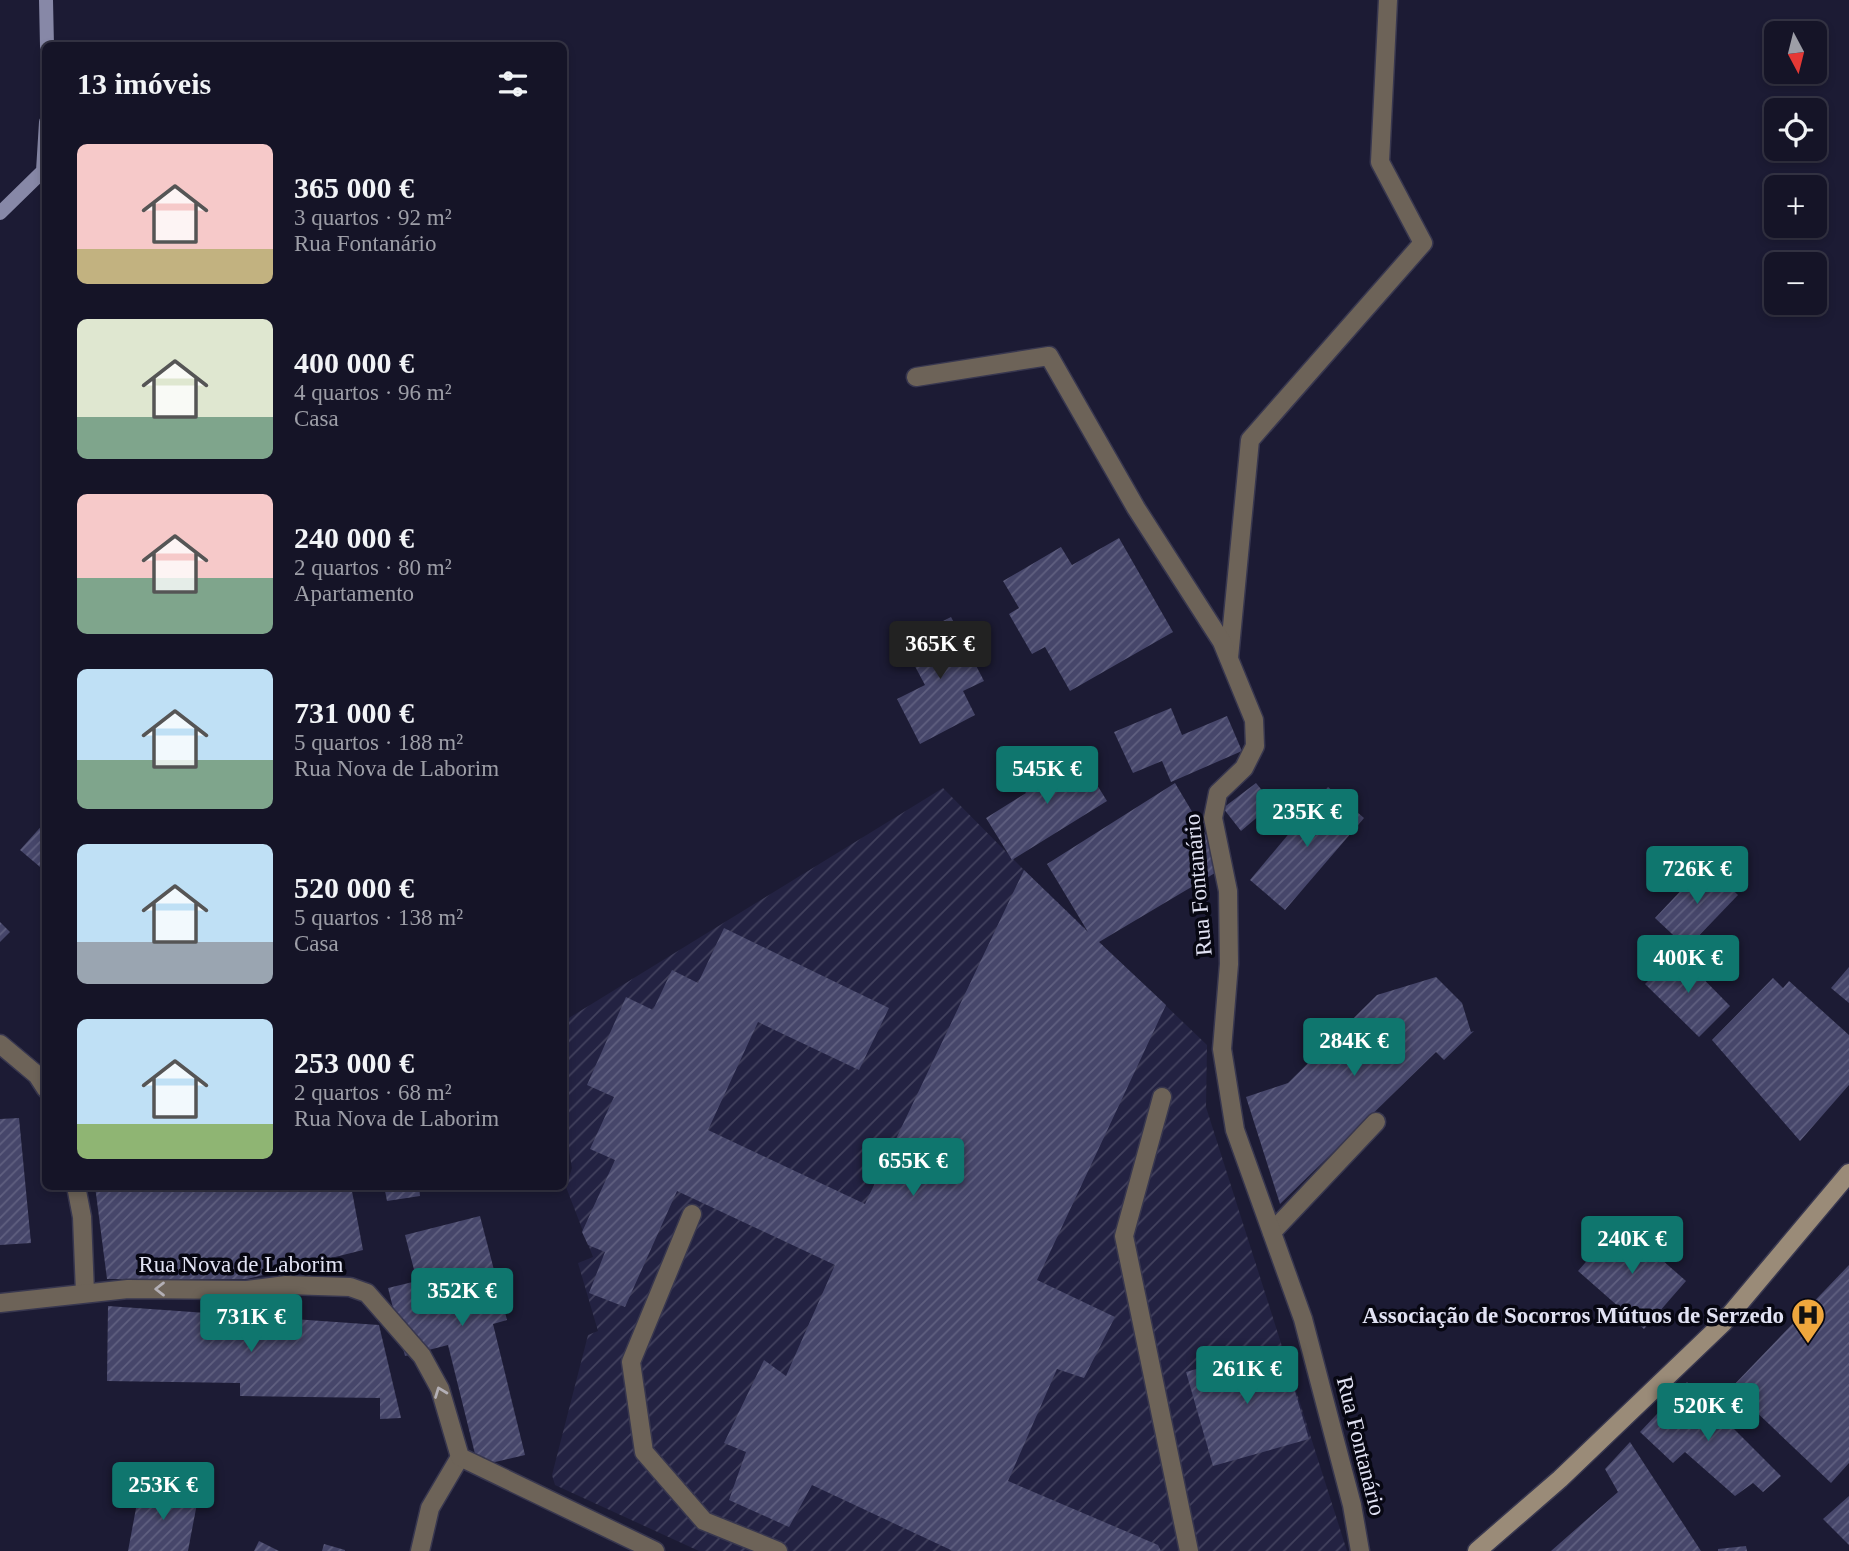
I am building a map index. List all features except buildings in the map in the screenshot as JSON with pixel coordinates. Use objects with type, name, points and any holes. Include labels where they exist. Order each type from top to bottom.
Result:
[{"type":"main road","points":[[1477,1551],[1560,1479],[1723,1323],[1849,1172]]},
{"type":"street","points":[[1228,658],[1250,440],[1423,243],[1380,162],[1388,0]]},
{"type":"street","name":"Rua Fontanário","points":[[916,377],[1049,356],[1136,508],[1222,642],[1254,720],[1255,746],[1244,768],[1218,793],[1213,818],[1228,891],[1229,964],[1222,1049],[1235,1130],[1303,1319],[1352,1505],[1360,1551]]},
{"type":"street","points":[[0,1044],[37,1075],[42,1083]]},
{"type":"street","points":[[1162,1097],[1124,1236],[1189,1551]]},
{"type":"street","points":[[1272,1232],[1376,1122]]},
{"type":"street","points":[[77,1190],[82,1217],[85,1293]]},
{"type":"street","points":[[692,1214],[631,1362],[644,1452],[704,1521],[778,1551]]},
{"type":"street","name":"Rua Nova de Laborim","points":[[0,1303],[128,1289],[247,1290],[286,1285],[350,1287],[367,1293],[422,1356],[440,1389],[460,1457]]},
{"type":"street","points":[[420,1551],[430,1508],[460,1457],[655,1551]]},
{"type":"shaded area","points":[[943,788],[1024,870],[1207,1045],[1206,1107],[1347,1551],[699,1551],[555,1485],[552,1475],[588,1335],[598,1331],[578,1263],[593,1257],[567,1190],[572,1168],[567,1139],[567,1019]]},
{"type":"waterway","points":[[46,0],[47,42]]},
{"type":"waterway","points":[[0,213],[42,172]]},
{"type":"place","name":"Associação de Socorros Mútuos de Serzedo","points":[[1808,1345]]}]
